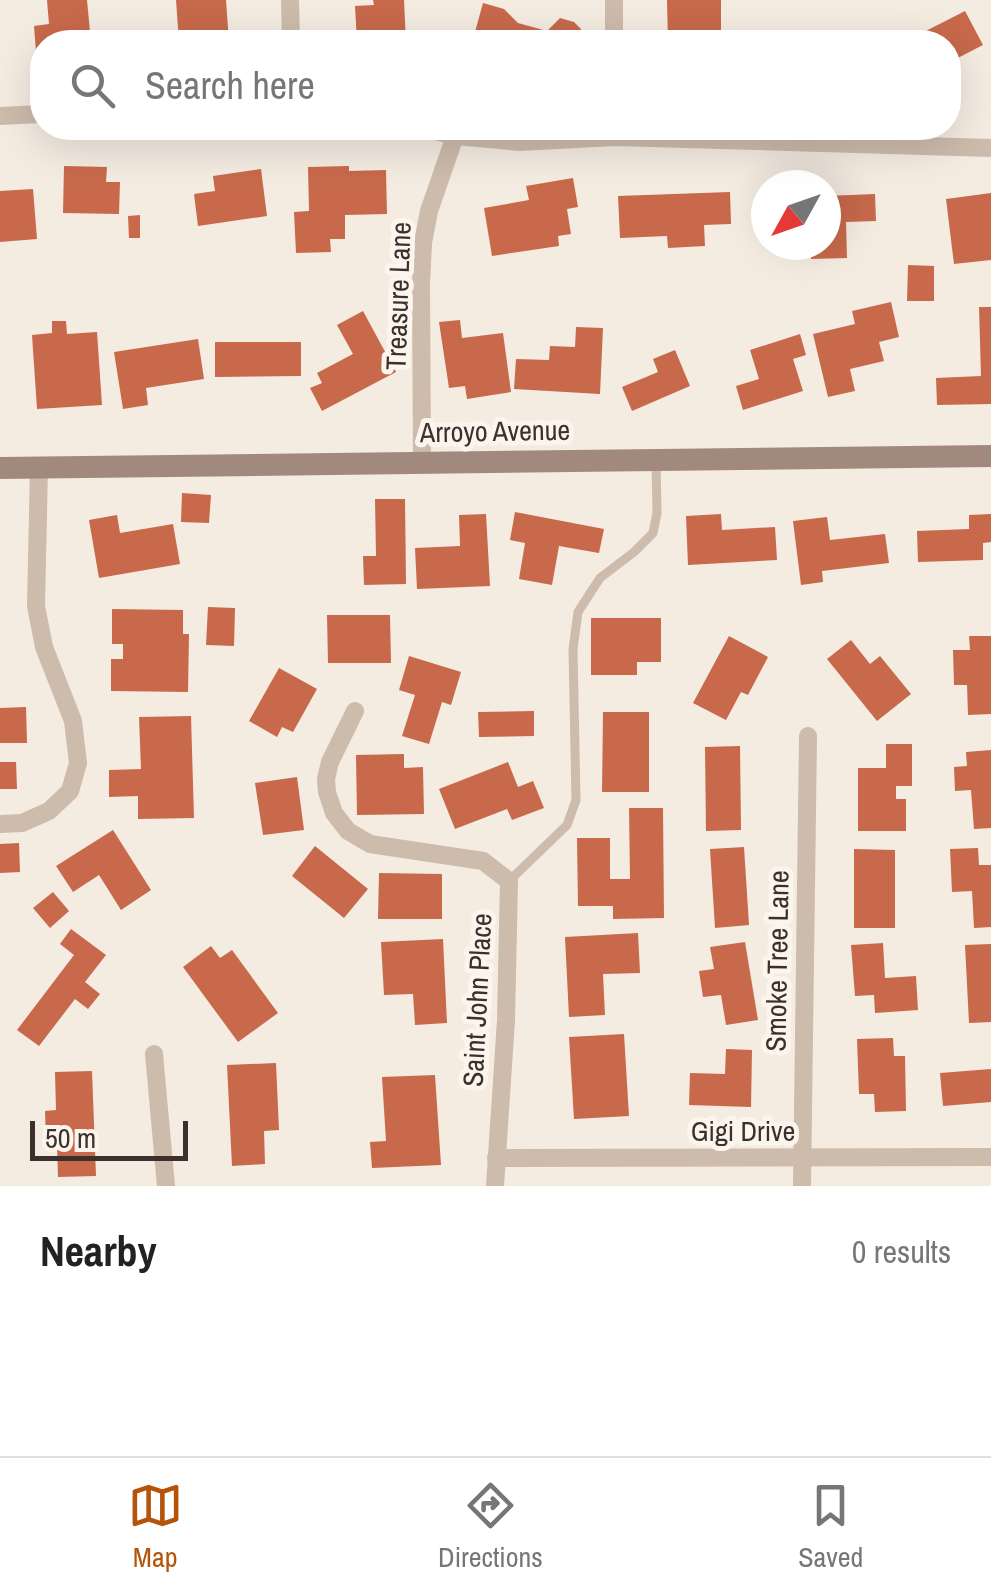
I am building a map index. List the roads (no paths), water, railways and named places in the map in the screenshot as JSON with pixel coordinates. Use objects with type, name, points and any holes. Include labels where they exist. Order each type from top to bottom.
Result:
[{"type":"street","points":[[290,0],[291,30]]},
{"type":"street","points":[[614,0],[614,30]]},
{"type":"street","points":[[0,116],[30,115]]},
{"type":"street","name":"Treasure Lane","points":[[422,462],[423,243],[429,211],[454,140]]},
{"type":"street","points":[[498,140],[539,140]]},
{"type":"street","points":[[803,140],[991,148]]},
{"type":"street","name":"Arroyo Avenue","points":[[0,468],[991,456]]},
{"type":"street","points":[[0,824],[22,823],[49,811],[70,791],[78,762],[72,721],[44,647],[36,606],[38,467]]},
{"type":"street","name":"Saint John Place","points":[[355,711],[330,762],[326,780],[334,813],[348,831],[370,844],[483,861],[510,881],[495,1186]]},
{"type":"street","name":"Smoke Tree Lane","points":[[802,1186],[808,736]]},
{"type":"street","points":[[154,1054],[166,1186]]},
{"type":"street","name":"Gigi Drive","points":[[496,1158],[991,1157]]},
{"type":"lane","points":[[510,881],[560,833],[572,812],[576,800],[573,649],[578,612],[600,578],[653,533],[657,512],[656,460]]}]
